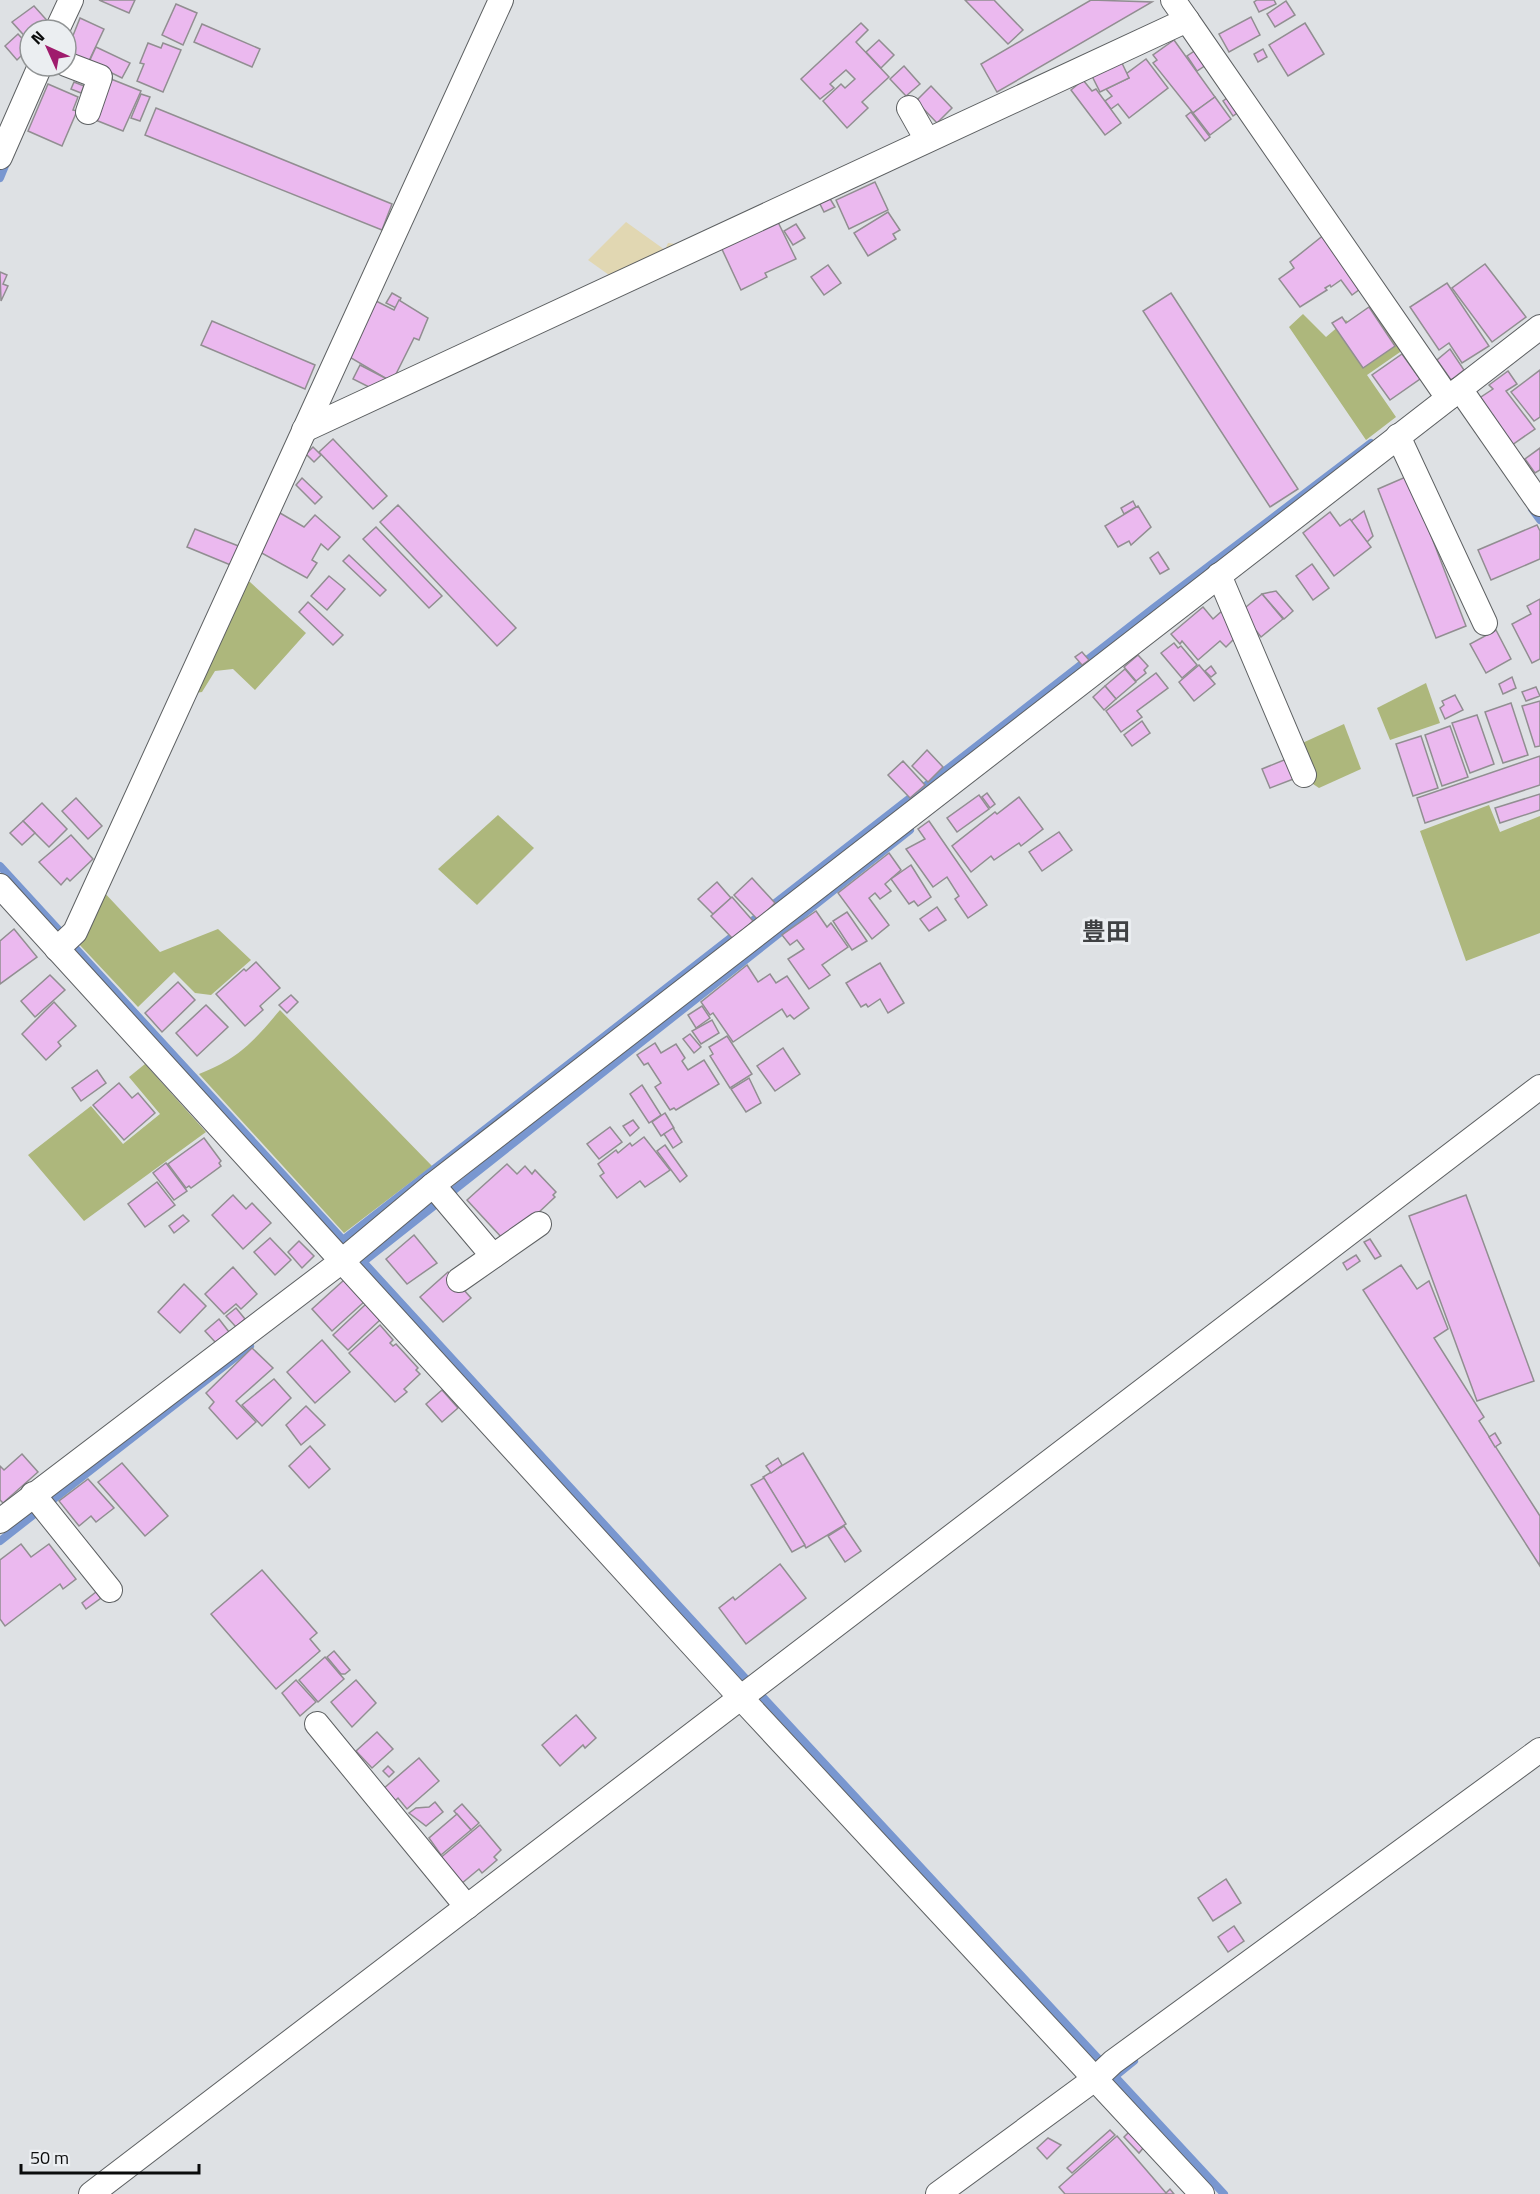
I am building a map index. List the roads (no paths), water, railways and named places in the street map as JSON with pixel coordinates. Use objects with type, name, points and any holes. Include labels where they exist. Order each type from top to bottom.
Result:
[{"type":"street","points":[[63,18],[71,0]]},
{"type":"street","points":[[64,943],[304,430],[501,0]]},
{"type":"street","points":[[1173,0],[1540,504]]},
{"type":"street","points":[[304,430],[1187,20]]},
{"type":"street","points":[[78,69],[100,77],[88,112]]},
{"type":"street","points":[[0,157],[35,78]]},
{"type":"street","points":[[909,108],[927,140]]},
{"type":"street","points":[[0,1521],[40,1503],[349,1255],[440,1194],[1461,396],[1540,327]]},
{"type":"street","points":[[1401,443],[1485,623]]},
{"type":"street","points":[[1222,581],[1304,775]]},
{"type":"street","points":[[0,886],[64,943],[750,1691],[1103,2071],[1202,2194]]},
{"type":"street","points":[[91,2194],[1540,1087]]},
{"type":"street","points":[[440,1194],[493,1256]]},
{"type":"street","points":[[459,1280],[538,1224]]},
{"type":"street","points":[[40,1503],[110,1590]]},
{"type":"street","points":[[317,1724],[467,1907]]},
{"type":"street","points":[[938,2194],[1540,1750]]},
{"type":"waterway","points":[[0,178],[7,161]]},
{"type":"waterway","points":[[343,1240],[1155,607],[1371,443]]},
{"type":"waterway","points":[[1532,509],[1540,520]]},
{"type":"waterway","points":[[363,1262],[910,830]]},
{"type":"waterway","points":[[0,866],[746,1679],[1224,2194]]},
{"type":"waterway","points":[[0,1541],[250,1346]]},
{"type":"waterway","points":[[1113,2078],[1134,2061]]},
{"type":"district","name":"豊田","points":[[1106,931]]}]
